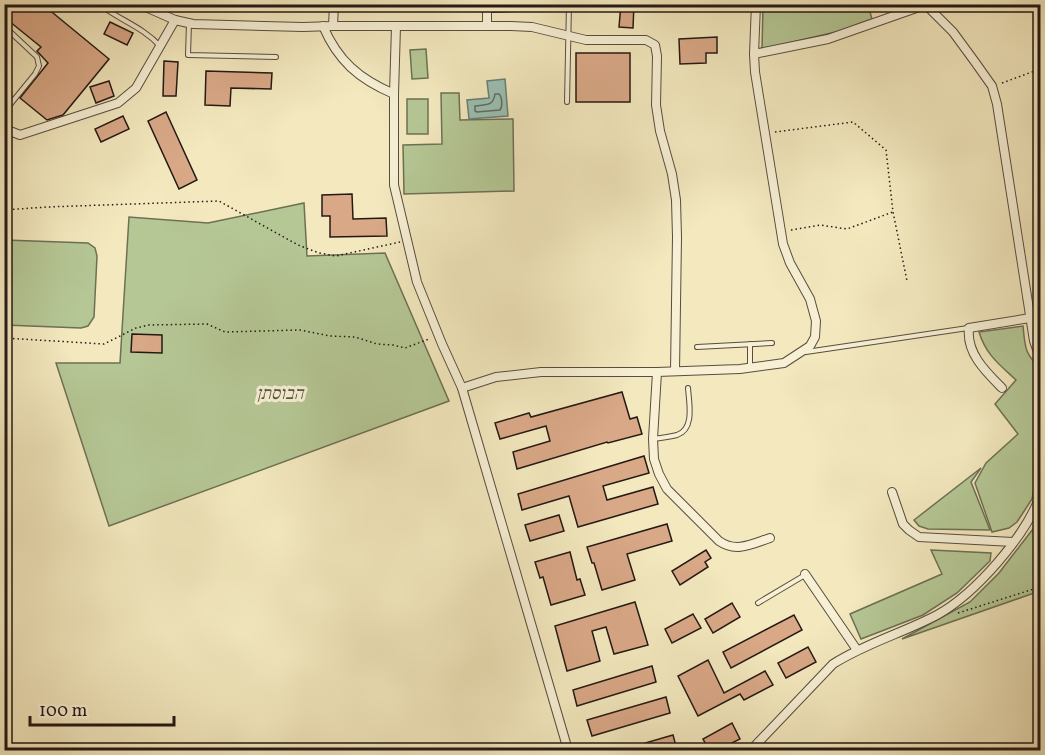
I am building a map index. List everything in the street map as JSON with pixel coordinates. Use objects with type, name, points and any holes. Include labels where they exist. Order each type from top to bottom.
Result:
[{"type":"street","points":[[139,4],[175,20],[213,25],[532,27],[586,40],[646,40],[655,45],[657,56],[656,105],[676,200],[675,371]]},
{"type":"street","points":[[333,26],[334,4]]},
{"type":"street","points":[[487,4],[487,25]]},
{"type":"street","points":[[462,388],[496,377],[541,372],[657,372],[750,368],[784,363],[810,346],[815,337],[816,321],[810,299],[790,263],[783,244],[755,72],[756,4]]},
{"type":"street","points":[[754,54],[828,39],[925,5],[953,32],[992,86],[997,105],[1034,341],[1041,354]]},
{"type":"street","points":[[4,126],[20,135],[118,104],[136,88],[175,20]]},
{"type":"street","points":[[323,26],[329,41],[354,71],[394,94]]},
{"type":"street","points":[[396,26],[394,185],[406,240],[417,282],[462,388],[568,750]]},
{"type":"street","points":[[1002,388],[981,368],[971,348],[969,328],[1030,318]]},
{"type":"street","points":[[657,372],[654,459],[667,489],[726,546],[748,545],[770,537]]},
{"type":"street","points":[[892,492],[903,525],[919,537],[1013,542]]},
{"type":"street","points":[[751,750],[833,664],[857,650],[936,615],[958,601],[979,583],[1021,532],[1041,496]]},
{"type":"street","points":[[806,574],[857,650]]},
{"type":"lane","points":[[99,4],[112,14],[142,29],[160,46]]},
{"type":"lane","points":[[567,102],[569,4]]},
{"type":"lane","points":[[189,23],[188,55],[276,57]]},
{"type":"lane","points":[[4,27],[37,57],[39,66],[4,112]]},
{"type":"lane","points":[[801,352],[969,328]]},
{"type":"lane","points":[[697,347],[772,344]]},
{"type":"lane","points":[[750,345],[750,368]]},
{"type":"lane","points":[[653,439],[679,435],[686,429],[689,423],[688,388]]},
{"type":"lane","points":[[758,603],[806,574]]},
{"type":"path","points":[[992,86],[1041,69]]},
{"type":"path","points":[[765,133],[853,123],[886,150],[892,212],[907,281]]},
{"type":"path","points":[[4,210],[219,201],[298,245],[319,254],[336,256],[406,240]]},
{"type":"path","points":[[781,231],[820,225],[847,229],[892,212]]},
{"type":"path","points":[[4,338],[104,344],[136,328],[149,325],[207,324],[225,332],[300,330],[330,336],[355,336],[377,344],[405,348],[438,336]]},
{"type":"path","points":[[956,614],[1041,587]]},
{"type":"green space","points":[[763,5],[868,5],[872,19],[840,31],[762,49]]},
{"type":"green space","points":[[426,49],[428,78],[412,79],[410,50]]},
{"type":"green space","points":[[441,93],[459,93],[460,120],[513,119],[514,191],[404,194],[403,145],[442,144]]},
{"type":"green space","points":[[407,99],[428,99],[428,134],[407,134]]},
{"type":"green space","name":"הבוסתן","points":[[304,203],[307,256],[385,253],[449,401],[109,526],[56,363],[120,363],[129,217],[208,223]]},
{"type":"green space","points":[[5,240],[88,243],[95,248],[97,256],[94,317],[88,326],[81,328],[5,325]]},
{"type":"green space","points":[[1023,326],[1028,354],[1040,367],[1040,460],[1032,499],[1017,522],[1009,528],[992,532],[975,483],[986,463],[1018,434],[995,404],[1016,380],[990,353],[979,332]]},
{"type":"green space","points":[[981,468],[971,482],[990,530],[928,529],[919,526],[914,520]]},
{"type":"green space","points":[[1040,516],[1040,591],[902,639],[970,602],[999,573],[1036,525]]},
{"type":"green space","points":[[931,550],[991,553],[990,561],[957,593],[923,615],[861,639],[850,614],[942,574]]},
{"type":"water","points":[[505,79],[508,116],[469,119],[467,100],[489,98],[487,81]]},
{"type":"building","points":[[4,4],[42,4],[109,59],[63,115],[47,120],[20,98],[48,63],[37,51],[41,47],[4,17]]},
{"type":"building","points":[[493,4],[529,4],[529,11],[493,12]]},
{"type":"building","points":[[621,4],[634,4],[633,28],[619,27]]},
{"type":"building","points":[[110,22],[133,33],[127,45],[104,34]]},
{"type":"building","points":[[717,37],[717,53],[706,53],[706,63],[680,64],[679,39]]},
{"type":"building","points":[[576,53],[630,53],[630,102],[576,102]]},
{"type":"building","points":[[164,61],[178,62],[176,96],[163,96]]},
{"type":"building","points":[[206,71],[272,73],[271,89],[231,88],[230,106],[205,105]]},
{"type":"building","points":[[109,81],[114,96],[96,103],[90,87]]},
{"type":"building","points":[[166,112],[197,180],[179,189],[148,121]]},
{"type":"building","points":[[123,116],[129,129],[101,142],[95,129]]},
{"type":"building","points":[[352,194],[353,219],[386,218],[387,236],[330,237],[330,216],[322,216],[322,195]]},
{"type":"building","points":[[132,334],[162,335],[162,353],[131,352]]},
{"type":"building","points":[[622,392],[630,419],[637,417],[642,434],[517,469],[513,452],[550,441],[546,426],[500,439],[495,423],[529,413],[531,417]]},
{"type":"building","points":[[644,456],[649,473],[603,486],[607,500],[653,487],[658,504],[578,527],[569,496],[522,510],[518,494]]},
{"type":"building","points":[[559,515],[564,531],[530,541],[525,525]]},
{"type":"building","points":[[667,524],[672,541],[627,554],[635,580],[602,590],[587,547]]},
{"type":"building","points":[[706,550],[711,558],[705,562],[708,567],[680,585],[672,571]]},
{"type":"building","points":[[570,552],[577,580],[580,579],[585,595],[551,605],[543,577],[540,578],[535,562]]},
{"type":"building","points":[[635,602],[648,645],[614,654],[606,627],[592,631],[600,661],[567,671],[555,626]]},
{"type":"building","points":[[732,603],[740,617],[713,633],[705,619]]},
{"type":"building","points":[[693,614],[701,628],[672,643],[665,629]]},
{"type":"building","points":[[794,615],[802,630],[731,668],[723,652]]},
{"type":"building","points":[[808,647],[816,662],[786,678],[778,663]]},
{"type":"building","points":[[708,660],[724,693],[765,671],[773,685],[744,700],[740,694],[698,716],[678,676]]},
{"type":"building","points":[[652,666],[656,682],[577,706],[573,690]]},
{"type":"building","points":[[666,697],[670,713],[592,736],[587,720]]},
{"type":"building","points":[[732,723],[740,739],[718,750],[709,750],[703,739]]},
{"type":"building","points":[[673,735],[677,750],[628,750],[628,748]]}]
